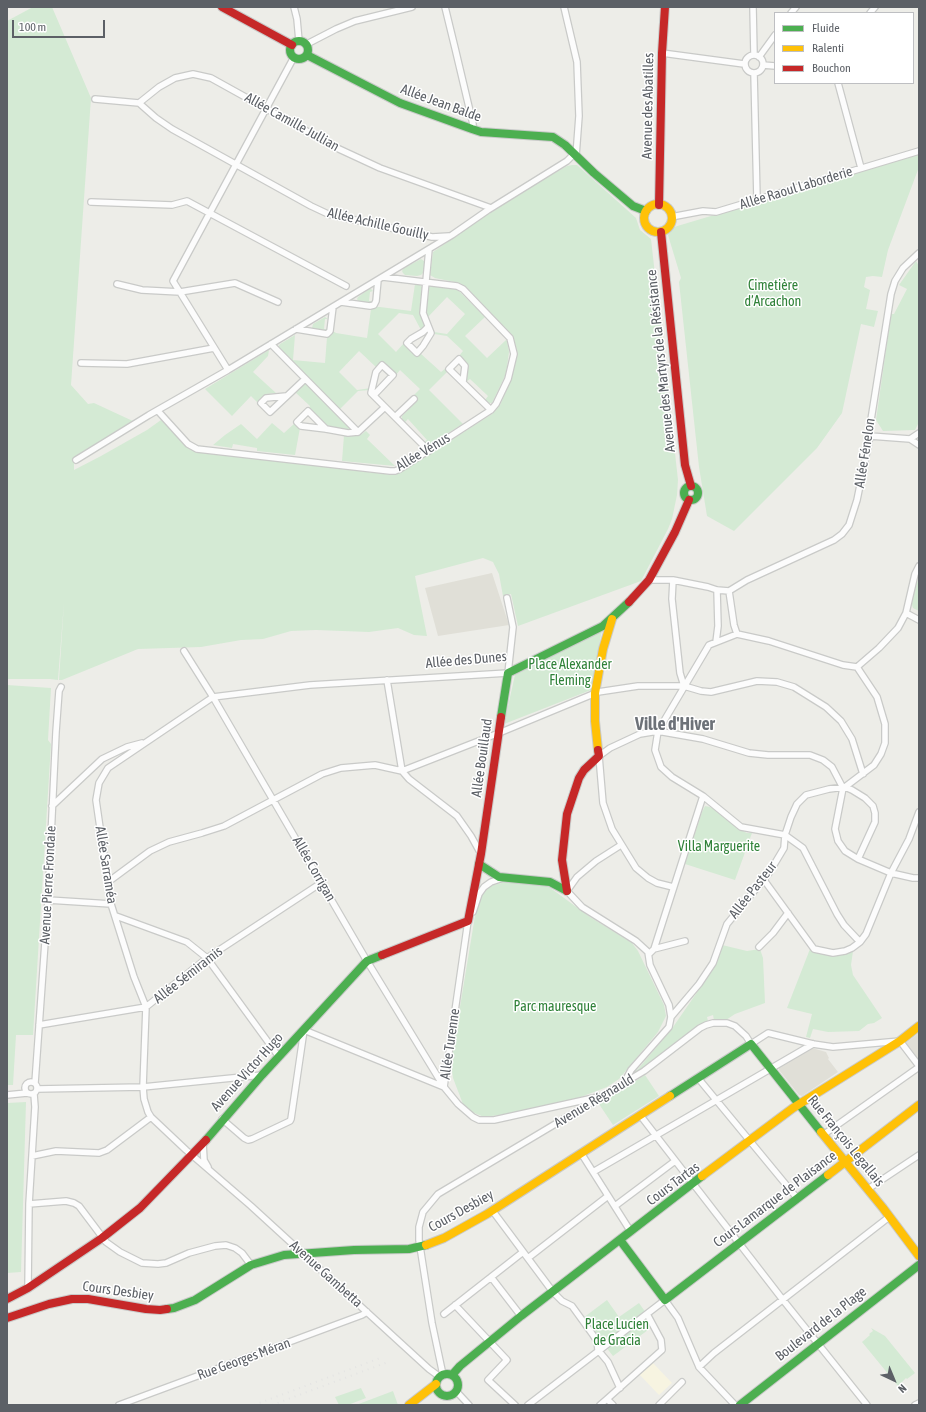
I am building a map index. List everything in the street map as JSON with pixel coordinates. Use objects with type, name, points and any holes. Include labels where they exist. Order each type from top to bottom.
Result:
[{"type":"street","points":[[222,7],[299,43],[308,50],[307,55],[303,58],[294,57]]},
{"type":"street","points":[[294,7],[299,43]]},
{"type":"street","points":[[294,57],[290,50],[299,43],[355,21],[412,7]]},
{"type":"street","points":[[445,7],[473,124],[472,129]]},
{"type":"street","points":[[76,460],[149,415],[228,370],[452,236],[490,208],[575,155],[579,116],[577,62],[564,7]]},
{"type":"street","name":"Avenue des Abatilles","points":[[659,205],[662,54],[665,7]]},
{"type":"street","points":[[753,7],[756,56],[763,65],[774,66]]},
{"type":"street","points":[[763,65],[759,72],[754,73],[748,72],[744,64],[748,56],[756,56],[774,37]]},
{"type":"street","points":[[662,54],[744,64]]},
{"type":"street","name":"Allée Jean Balde","points":[[307,55],[400,103],[472,129],[481,132],[553,137],[633,206],[646,211]]},
{"type":"street","points":[[228,370],[173,282],[294,57]]},
{"type":"street","points":[[754,73],[757,199]]},
{"type":"street","name":"Allée Camille Jullian","points":[[139,103],[159,87],[175,78],[193,74],[211,78],[339,149],[380,168],[490,208]]},
{"type":"street","points":[[838,84],[861,168]]},
{"type":"street","points":[[95,99],[139,103]]},
{"type":"street","name":"Allée Achille Gouilly","points":[[139,103],[156,118],[172,129],[310,206],[328,214],[432,237],[452,236]]},
{"type":"street","name":"Allée Raoul Laborderie","points":[[671,217],[708,211],[716,212],[919,151]]},
{"type":"street","points":[[91,202],[172,205],[187,201],[346,286]]},
{"type":"street","points":[[659,205],[669,210],[671,221],[667,228],[660,232],[655,232],[646,227],[644,216],[650,207],[659,205]]},
{"type":"street","name":"Avenue des Martyrs de la Résistance","points":[[649,580],[675,532],[689,500],[685,497],[684,492],[686,488],[691,486],[685,465],[660,232]]},
{"type":"street","points":[[428,327],[411,339],[408,343],[417,352],[423,346],[431,333],[423,313],[429,249]]},
{"type":"street","name":"Allée Fénelon","points":[[729,591],[747,580],[834,540],[842,534],[849,525],[857,500],[870,436],[870,426],[891,294],[895,282],[903,268],[919,253]]},
{"type":"street","points":[[341,302],[370,306],[374,305],[381,278]]},
{"type":"street","name":"Allée Vénus","points":[[158,411],[188,444],[197,450],[395,471],[491,410],[496,404],[508,378],[514,354],[510,338],[463,290],[457,286],[426,281],[381,278]]},
{"type":"street","points":[[117,284],[142,290],[180,292],[235,283],[278,302]]},
{"type":"street","points":[[296,329],[327,334],[330,331],[333,307]]},
{"type":"street","points":[[271,344],[358,432]]},
{"type":"street","points":[[80,363],[127,364],[214,348]]},
{"type":"street","points":[[374,396],[393,375],[382,365],[376,372],[371,393],[374,396],[386,407],[429,450]]},
{"type":"street","points":[[286,396],[305,379]]},
{"type":"street","points":[[463,382],[491,410]]},
{"type":"street","points":[[395,417],[414,400]]},
{"type":"street","points":[[326,428],[308,411],[297,422],[301,426],[326,428],[348,433],[358,432],[386,407]]},
{"type":"street","points":[[910,439],[919,433]]},
{"type":"street","points":[[870,436],[910,439],[919,445]]},
{"type":"street","points":[[860,942],[844,925],[837,914],[803,848],[785,835],[741,827],[703,796],[672,777],[661,767],[655,750],[658,731],[709,645],[737,634],[769,641],[843,665],[857,667],[879,648],[898,628],[906,613],[915,574],[919,566]]},
{"type":"street","points":[[649,580],[673,580],[717,590],[729,591],[734,625],[737,634]]},
{"type":"street","name":"Allée des Dunes","points":[[213,697],[310,686],[508,672],[603,626],[649,580]]},
{"type":"street","points":[[673,580],[672,599],[680,673],[684,686]]},
{"type":"street","points":[[716,642],[718,626],[717,590]]},
{"type":"street","name":"Allée Bouillaud","points":[[468,921],[481,854],[514,627],[507,598]]},
{"type":"street","points":[[906,613],[919,620]]},
{"type":"street","points":[[612,618],[603,649],[594,693],[595,721],[603,803],[612,829],[636,868],[657,883],[673,887]]},
{"type":"street","name":"Allée Corrigan","points":[[184,651],[213,697],[367,961],[444,1087]]},
{"type":"street","name":"Allée Pasteur","points":[[623,1084],[631,1070],[669,1027],[672,1017],[699,984],[713,963],[727,924],[764,880],[784,848],[785,835],[797,804],[806,795],[844,787],[874,765],[881,754],[885,743],[885,724],[877,696],[857,667]]},
{"type":"street","points":[[387,680],[402,771],[408,779],[457,816],[481,854]]},
{"type":"street","points":[[108,882],[150,851],[169,842],[202,834],[224,826],[322,774],[341,768],[375,765],[402,771],[499,733],[594,693],[638,686],[684,686],[700,691],[712,692],[757,681],[777,682],[794,687],[826,707],[841,721],[852,738],[863,774]]},
{"type":"street","name":"Avenue Pierre Frondaie","points":[[36,1086],[48,900],[56,732],[59,691],[61,687]]},
{"type":"street","name":"Allée Sarraméa","points":[[213,697],[108,768],[104,774],[97,790],[96,800],[111,904],[116,916],[187,942],[208,958],[279,1057]]},
{"type":"street","points":[[567,891],[562,855],[563,844],[567,814],[579,778],[584,770],[610,748],[640,734],[658,731],[703,739],[749,753],[768,755],[810,755],[823,760],[832,768],[844,787],[865,798],[873,806],[876,813],[875,822],[858,859]]},
{"type":"street","points":[[52,806],[102,759],[127,746],[145,742]]},
{"type":"street","points":[[844,787],[835,829],[838,841],[846,851],[858,859],[891,873],[912,878],[919,878]]},
{"type":"street","points":[[649,954],[654,949],[703,796]]},
{"type":"street","points":[[764,880],[814,949],[833,953],[852,948],[860,942],[866,934],[891,873],[909,839],[919,812]]},
{"type":"street","points":[[567,891],[577,877],[596,861],[621,845]]},
{"type":"street","points":[[479,864],[499,877],[550,882],[567,891],[582,907],[643,946],[649,954],[650,965],[669,1005],[672,1017]]},
{"type":"street","points":[[468,921],[472,915],[479,894],[484,887],[491,882],[506,878]]},
{"type":"street","points":[[476,880],[480,887],[484,887]]},
{"type":"street","name":"Allée Sémiramis","points":[[39,1025],[146,1007],[208,958],[321,883]]},
{"type":"street","points":[[48,900],[111,904]]},
{"type":"street","points":[[759,947],[773,933],[788,913]]},
{"type":"street","points":[[32,1156],[56,1151],[99,1153],[108,1150],[151,1117],[146,1107],[143,1087],[146,1007],[134,977],[116,916]]},
{"type":"street","name":"Avenue Victor Hugo","points":[[7,1299],[28,1288],[102,1238],[140,1208],[192,1155],[222,1119],[367,961],[468,921]]},
{"type":"street","name":"Allée Turenne","points":[[468,921],[444,1087],[458,1104],[473,1117],[479,1120],[494,1120],[604,1096]]},
{"type":"street","points":[[654,949],[685,941]]},
{"type":"street","name":"Avenue Régnauld","points":[[420,1247],[419,1227],[423,1212],[438,1194],[644,1071],[700,1028],[713,1023],[727,1023],[735,1026],[746,1036],[751,1044]]},
{"type":"street","name":"Cours Tartas","points":[[452,1375],[460,1366],[521,1316],[799,1104],[900,1041],[919,1026]]},
{"type":"street","points":[[222,1119],[248,1140],[290,1121],[304,1030],[444,1087]]},
{"type":"street","name":"Cours Desbiey","points":[[7,1318],[49,1304],[72,1299],[102,1301],[146,1309],[160,1310],[174,1308],[195,1300],[251,1265],[284,1255],[354,1250],[395,1250],[420,1247],[444,1238],[492,1210],[768,1033],[813,1044],[835,1047],[900,1041]]},
{"type":"street","points":[[823,1135],[919,1067],[900,1041]]},
{"type":"street","points":[[872,1043],[878,1046],[878,1054]]},
{"type":"street","name":"Rue François Legallais","points":[[751,1044],[868,1189],[919,1256]]},
{"type":"street","points":[[593,1172],[813,1044]]},
{"type":"street","points":[[28,1288],[30,1204],[35,1107],[31,1094],[25,1089],[26,1086],[30,1083],[36,1086],[143,1087],[262,1075]]},
{"type":"street","points":[[698,1078],[797,1198]]},
{"type":"street","points":[[31,1094],[36,1086]]},
{"type":"street","points":[[7,1095],[31,1094]]},
{"type":"street","name":"Cours Lamarque de Plaisance","points":[[647,1314],[919,1105]]},
{"type":"street","points":[[640,1115],[783,1300],[867,1405]]},
{"type":"street","name":"Avenue Gambetta","points":[[151,1117],[211,1172],[304,1253],[429,1369],[439,1381]]},
{"type":"street","name":"Avenue Gambetta","points":[[203,1141],[204,1160],[211,1172]]},
{"type":"street","points":[[192,1155],[203,1152]]},
{"type":"street","points":[[581,1153],[631,1232]]},
{"type":"street","points":[[868,1189],[919,1156]]},
{"type":"street","points":[[615,1206],[675,1160]]},
{"type":"street","points":[[528,1258],[608,1196]]},
{"type":"street","points":[[30,1204],[66,1201],[74,1203],[79,1206],[106,1242],[120,1252],[142,1263],[166,1263],[188,1254],[215,1246],[226,1245],[235,1248],[242,1253],[251,1265]]},
{"type":"street","points":[[492,1210],[553,1292],[562,1301],[572,1306],[597,1341],[598,1350],[608,1362],[620,1388]]},
{"type":"street","points":[[698,1367],[890,1217]]},
{"type":"street","points":[[620,1240],[678,1318],[698,1367],[735,1405]]},
{"type":"street","points":[[409,1405],[439,1381],[452,1375],[457,1380],[458,1388],[456,1391],[447,1396],[440,1394],[439,1381],[432,1323],[420,1247]]},
{"type":"street","points":[[444,1314],[523,1252]]},
{"type":"street","name":"Boulevard de la Plage","points":[[740,1405],[919,1265]]},
{"type":"street","points":[[491,1277],[521,1316]]},
{"type":"street","points":[[455,1305],[507,1360],[488,1380],[515,1405]]},
{"type":"street","name":"Rue Georges Méran","points":[[119,1405],[362,1316],[367,1312]]},
{"type":"street","points":[[528,1405],[647,1314],[661,1340],[662,1350],[600,1405]]},
{"type":"street","points":[[418,1405],[439,1381]]},
{"type":"street","points":[[659,1405],[682,1382]]},
{"type":"street","points":[[456,1391],[468,1405]]},
{"type":"street","points":[[607,1399],[613,1405]]},
{"type":"shaded area","points":[[492,573],[509,625],[438,636],[425,588]]},
{"type":"shaded area","points":[[919,1033],[919,1060],[906,1043]]},
{"type":"shaded area","points":[[812,1048],[826,1052],[829,1058],[828,1059],[838,1072],[802,1096],[799,1095],[779,1068]]},
{"type":"shaded area","points":[[652,1362],[672,1383],[659,1395],[639,1374]]},
{"type":"green space","points":[[33,7],[52,7],[91,98],[71,385],[88,404],[94,403],[135,422],[74,460],[74,470],[147,430],[161,420],[186,446],[196,451],[393,475],[409,467],[492,414],[500,405],[511,380],[517,354],[513,336],[466,287],[459,283],[435,278],[430,275],[433,252],[487,215],[544,179],[567,166],[577,165],[636,218],[640,230],[651,239],[678,480],[677,495],[672,519],[641,581],[518,626],[511,594],[503,596],[499,574],[493,562],[483,558],[415,576],[427,636],[414,635],[398,628],[369,632],[316,630],[291,631],[263,639],[241,640],[201,647],[138,649],[59,680],[64,602],[58,680],[7,679],[7,21]]},
{"type":"green space","name":"Cimetière d’Arcachon","points":[[919,154],[919,167],[888,250],[882,277],[866,277],[864,287],[870,290],[866,309],[878,311],[874,327],[861,324],[842,413],[817,448],[734,531],[707,516],[699,467],[679,282],[681,278],[668,235],[674,227]]},
{"type":"green space","points":[[421,259],[425,264],[421,275],[405,275],[403,273],[402,271],[404,268]]},
{"type":"green space","points":[[916,261],[919,266],[919,422],[915,430],[883,431],[876,420],[891,314],[894,314],[907,289],[899,285]]},
{"type":"green space","points":[[415,284],[422,287],[420,310],[425,328],[421,330],[413,315],[399,313],[378,334],[396,352],[404,343],[420,353],[441,372],[446,368],[448,371],[429,390],[463,424],[428,445],[424,442],[427,440],[408,419],[405,422],[402,419],[402,416],[416,402],[412,397],[420,389],[400,370],[396,375],[383,363],[377,368],[359,351],[339,372],[357,390],[371,388],[370,390],[358,391],[339,410],[278,347],[280,344],[295,335],[293,360],[325,363],[327,337],[333,331],[336,333],[367,338],[371,309],[380,307],[411,311]]},
{"type":"green space","points":[[430,286],[456,289],[485,317],[465,336],[487,358],[506,340],[507,341],[509,352],[505,376],[492,403],[485,400],[488,396],[470,379],[467,381],[465,379],[468,365],[458,357],[463,351],[447,336],[434,334],[434,332],[447,334],[465,314],[447,297],[428,317],[426,311],[428,288]]},
{"type":"green space","points":[[369,289],[373,291],[370,292],[369,301],[372,301],[370,303],[358,301],[358,297]]},
{"type":"green space","points":[[325,317],[328,319],[325,319],[324,329],[327,329],[325,331],[312,328],[313,324]]},
{"type":"green space","points":[[269,350],[268,356],[253,372],[276,393],[266,394],[257,402],[251,396],[232,416],[205,389]]},
{"type":"green space","points":[[305,383],[350,429],[349,430],[328,426],[309,409],[310,406],[295,392]]},
{"type":"green space","points":[[272,423],[284,433],[295,423],[300,428],[295,455],[257,451],[257,448],[233,444],[232,448],[213,445],[241,424],[257,439]]},
{"type":"green space","points":[[366,431],[370,435],[367,439],[395,466],[342,461],[344,435],[356,436]]},
{"type":"green space","points":[[919,577],[919,611],[913,608],[911,602]]},
{"type":"green space","name":"Place Alexander Fleming","points":[[602,630],[591,690],[504,724],[515,675]]},
{"type":"green space","points":[[7,685],[51,688],[48,740],[51,744],[33,1035],[16,1035],[13,1085],[7,1085]]},
{"type":"green space","name":"Villa Marguerite","points":[[705,806],[717,811],[737,828],[747,833],[752,833],[735,880],[685,864]]},
{"type":"green space","name":"Parc mauresque","points":[[506,882],[544,885],[549,887],[590,917],[632,943],[638,951],[664,1005],[666,1016],[658,1032],[619,1079],[607,1087],[573,1100],[484,1117],[472,1112],[463,1104],[453,1078],[451,1064],[476,910],[483,891],[489,886]]},
{"type":"green space","points":[[722,945],[747,951],[760,949],[763,958],[765,1003],[735,1014],[726,1020],[714,1020],[713,1015],[707,1017],[708,1021],[693,1029],[642,1069],[632,1074],[671,1030],[715,965]]},
{"type":"green space","points":[[810,949],[813,952],[831,955],[853,951],[851,965],[853,975],[882,1018],[874,1023],[868,1024],[859,1031],[828,1032],[813,1029],[810,1038],[806,1037],[812,1014],[787,1008]]},
{"type":"green space","points":[[645,1075],[659,1096],[613,1125],[599,1104]]},
{"type":"green space","points":[[26,1102],[21,1272],[7,1273],[7,1103]]},
{"type":"green space","name":"Place Lucien de Gracia","points":[[607,1300],[619,1317],[639,1303],[646,1313],[643,1315],[652,1327],[613,1356],[583,1318]]},
{"type":"green space","points":[[871,1328],[885,1336],[915,1373],[907,1379],[906,1378],[898,1386],[862,1342],[873,1331]]},
{"type":"green space","points":[[361,1388],[366,1398],[348,1405],[339,1405],[335,1397]]},
{"type":"green space","points":[[393,1391],[398,1405],[356,1405]]},
{"type":"railway","points":[[254,1405],[383,1357]]},
{"type":"railway","points":[[272,1405],[388,1362]]},
{"type":"traffic: fast","points":[[299,41],[305,44],[308,50],[305,56],[299,59],[293,56],[290,50],[293,44],[299,41]]},
{"type":"traffic: fast","points":[[307,55],[400,103],[472,129],[481,132],[553,137],[565,145],[594,173],[633,206],[646,211]]},
{"type":"traffic: fast","points":[[688,486],[694,486],[698,490],[698,493],[698,496],[694,500],[688,500],[684,496],[684,490],[688,486]]},
{"type":"traffic: fast","points":[[501,717],[508,673],[603,626],[629,602]]},
{"type":"traffic: fast","points":[[479,864],[499,877],[550,882],[567,891]]},
{"type":"traffic: fast","points":[[206,1140],[262,1075],[367,961],[382,955]]},
{"type":"traffic: fast","points":[[670,1096],[751,1044],[821,1132]]},
{"type":"traffic: fast","points":[[620,1240],[665,1300],[828,1175]]},
{"type":"traffic: fast","points":[[452,1375],[460,1366],[521,1316],[702,1176]]},
{"type":"traffic: fast","points":[[167,1309],[195,1300],[251,1265],[284,1255],[354,1250],[409,1249],[426,1245]]},
{"type":"traffic: fast","points":[[740,1405],[919,1265]]},
{"type":"traffic: fast","points":[[447,1374],[455,1377],[458,1385],[455,1393],[447,1396],[439,1393],[436,1385],[439,1377],[447,1374]]},
{"type":"traffic: slow","points":[[658,204],[668,208],[672,218],[668,228],[658,232],[648,228],[644,218],[648,208],[658,204]]},
{"type":"traffic: slow","points":[[598,750],[595,721],[595,693],[603,649],[612,619]]},
{"type":"traffic: slow","points":[[702,1176],[793,1108],[900,1041],[919,1026]]},
{"type":"traffic: slow","points":[[426,1245],[444,1238],[487,1214],[670,1096]]},
{"type":"traffic: slow","points":[[828,1175],[919,1105]]},
{"type":"traffic: slow","points":[[821,1132],[883,1208],[919,1256]]},
{"type":"traffic: slow","points":[[409,1405],[436,1384]]},
{"type":"traffic: jam","points":[[222,7],[292,45]]},
{"type":"traffic: jam","points":[[659,205],[662,53],[665,7]]},
{"type":"traffic: jam","points":[[661,232],[685,465],[691,486]]},
{"type":"traffic: jam","points":[[629,602],[649,580],[675,532],[689,500]]},
{"type":"traffic: jam","points":[[382,955],[468,921],[481,854],[501,717]]},
{"type":"traffic: jam","points":[[567,891],[562,860],[567,814],[579,778],[584,770],[599,756],[598,750]]},
{"type":"traffic: jam","points":[[7,1299],[28,1288],[102,1238],[140,1208],[206,1140]]},
{"type":"traffic: jam","points":[[7,1318],[49,1304],[72,1299],[88,1299],[146,1309],[167,1309]]},
{"type":"district","name":"Ville d'Hiver","points":[[675,724]]}]
